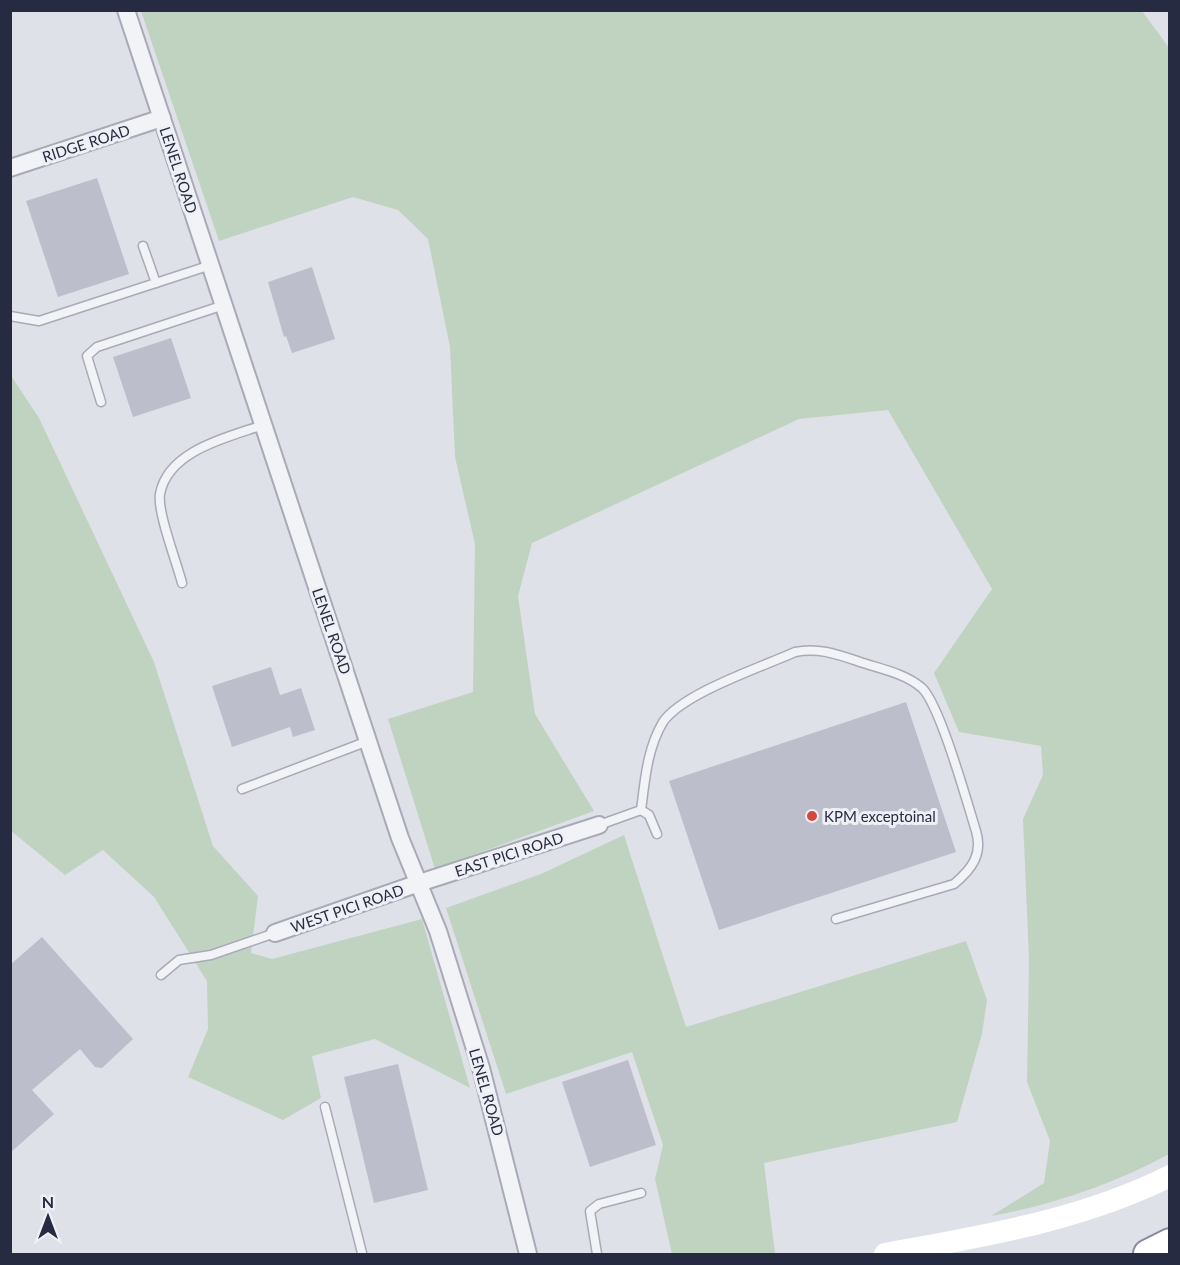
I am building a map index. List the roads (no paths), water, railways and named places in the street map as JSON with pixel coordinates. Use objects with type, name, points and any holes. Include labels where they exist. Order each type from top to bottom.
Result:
[{"type":"highway","points":[[1148,1254],[1170,1243]]},
{"type":"main road","points":[[885,1254],[1059,1219],[1128,1195],[1170,1176]]},
{"type":"street","name":"LENEL ROAD","points":[[126,10],[400,838],[438,931],[482,1068],[528,1254]]},
{"type":"street","name":"RIDGE ROAD","points":[[10,168],[162,118]]},
{"type":"street","name":"EAST PICI ROAD","points":[[419,883],[599,825]]},
{"type":"street","name":"WEST PICI ROAD","points":[[275,933],[419,883]]},
{"type":"lane","points":[[143,246],[156,283]]},
{"type":"lane","points":[[10,316],[29,322],[39,321],[211,265]]},
{"type":"lane","points":[[101,402],[87,356],[97,347],[224,305]]},
{"type":"lane","points":[[182,583],[161,508],[160,494],[168,476],[180,462],[198,449],[263,425]]},
{"type":"lane","points":[[641,810],[648,758],[655,739],[664,722],[685,701],[795,652],[810,649],[833,653],[910,680],[923,690],[933,704],[979,841],[977,857],[969,871],[954,884],[836,920]]},
{"type":"lane","points":[[242,789],[368,741]]},
{"type":"lane","points":[[599,825],[641,810]]},
{"type":"lane","points":[[641,810],[649,815],[657,834]]},
{"type":"lane","points":[[161,975],[179,960],[211,955],[275,933]]},
{"type":"lane","points":[[325,1107],[362,1253]]},
{"type":"lane","points":[[597,1254],[590,1211],[599,1204],[641,1193]]},
{"type":"place","name":"KPM exceptoinal","points":[[812,816]]}]
